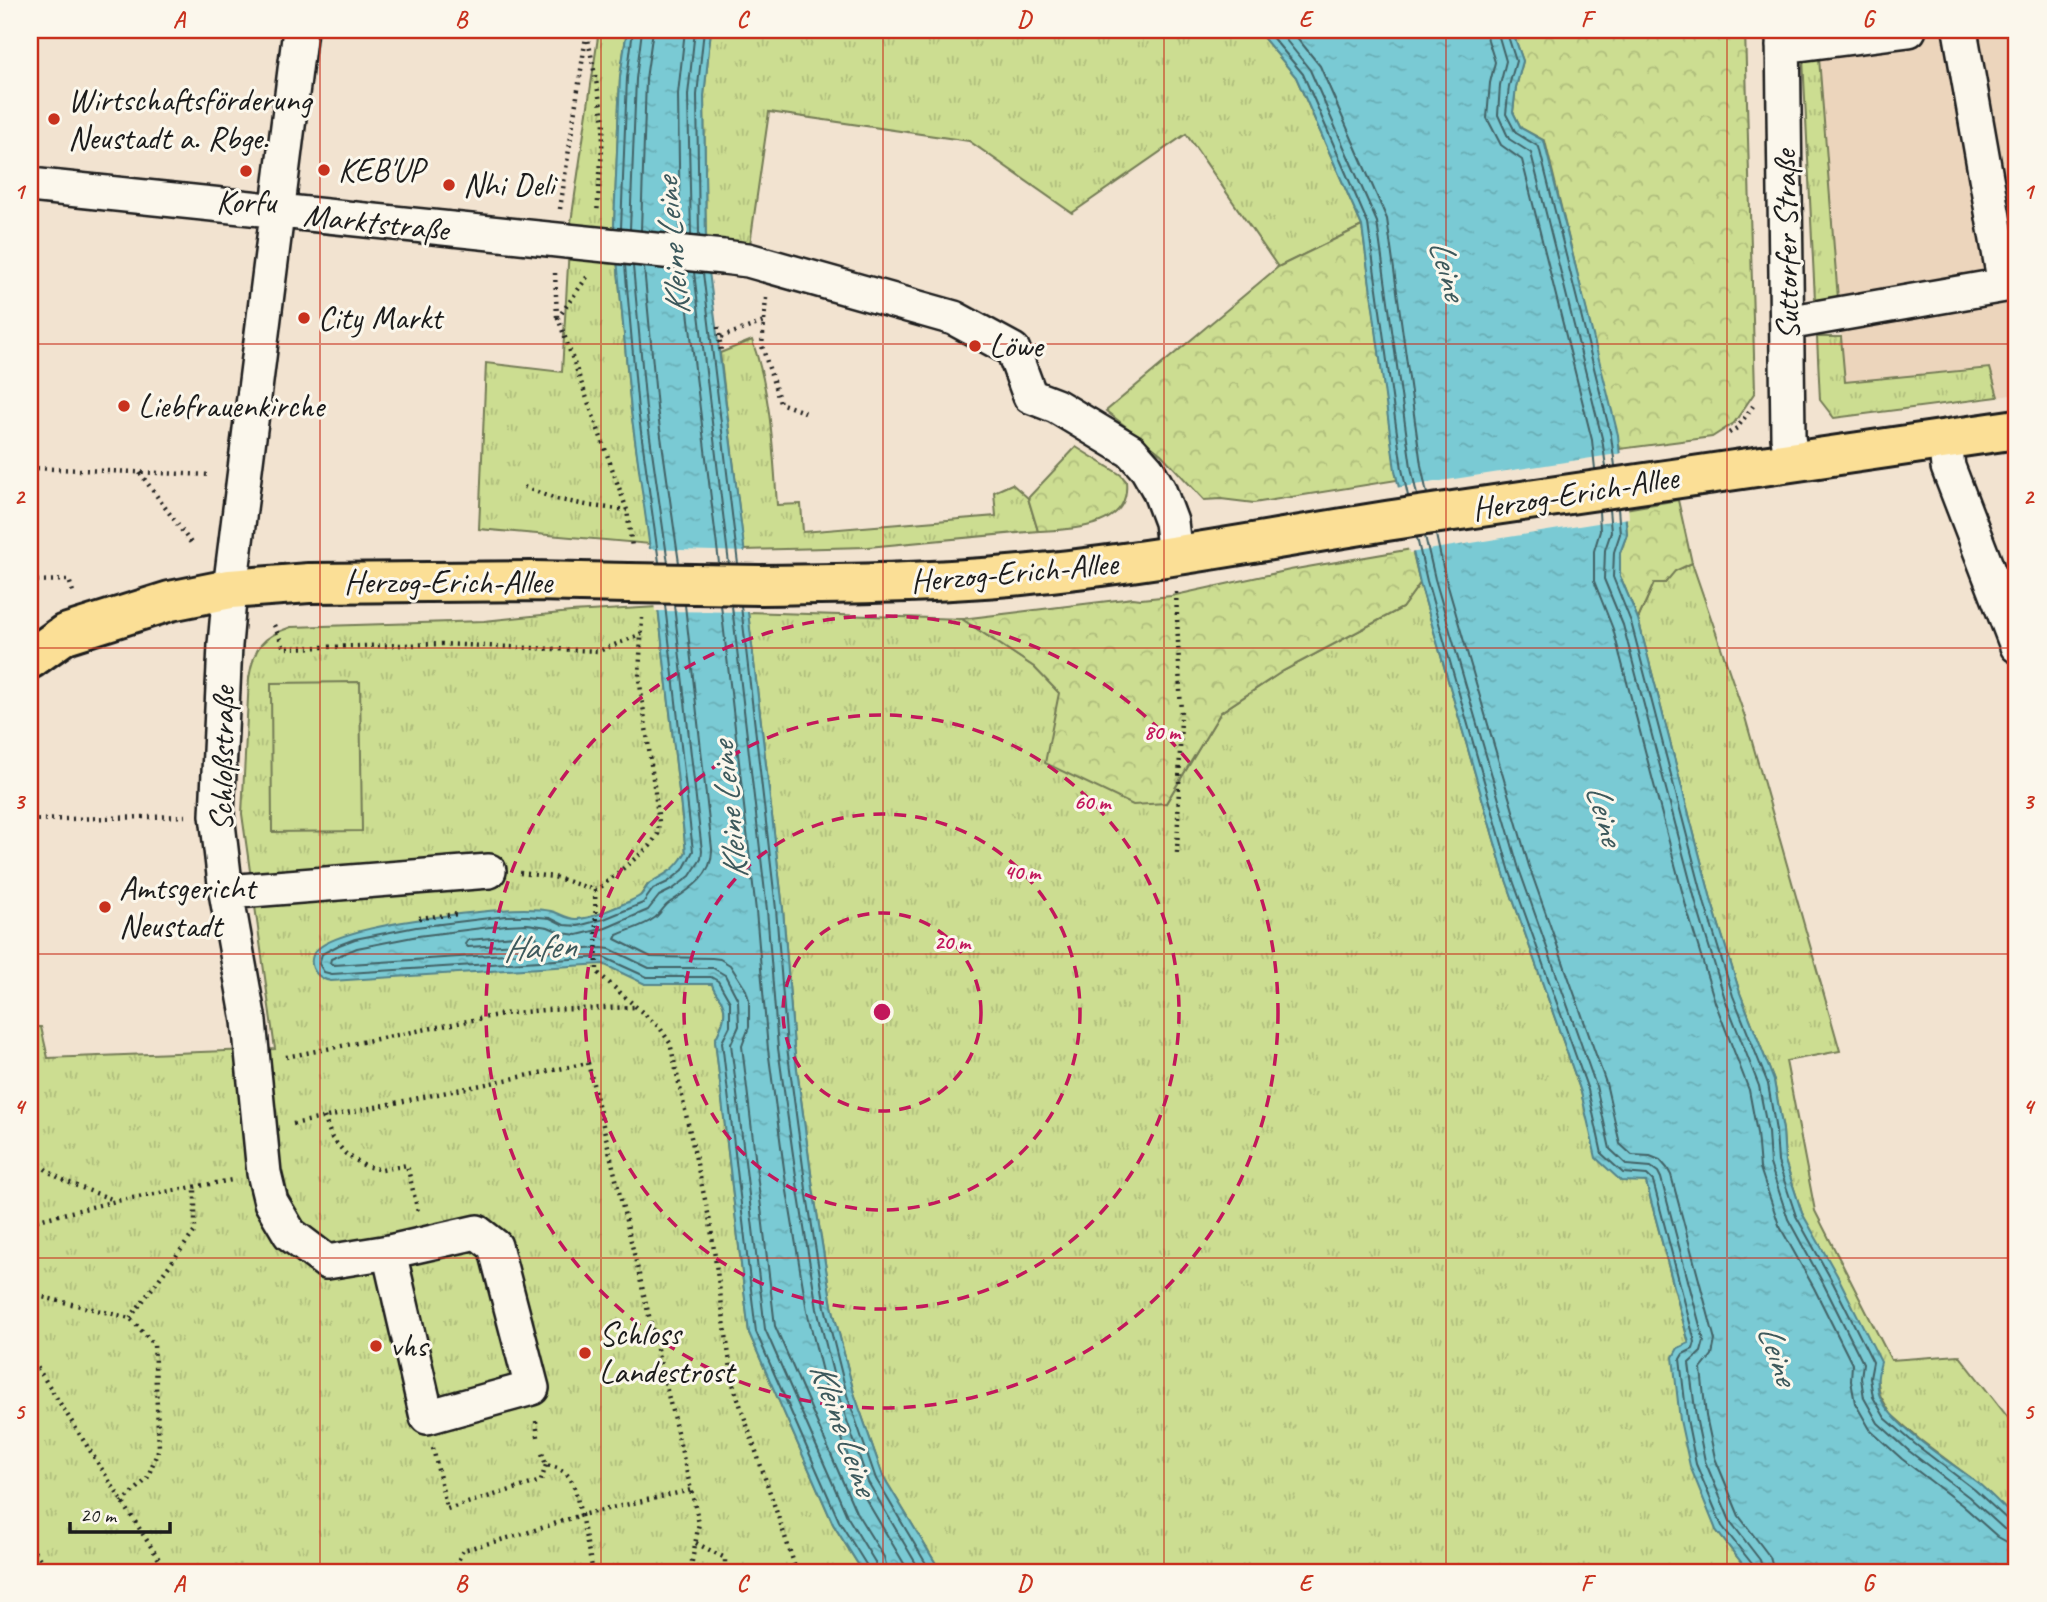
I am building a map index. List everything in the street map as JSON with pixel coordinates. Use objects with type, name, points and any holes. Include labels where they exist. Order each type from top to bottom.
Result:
[{"type":"main road","name":"Herzog-Erich-Allee","points":[[30,659],[65,634],[170,601],[230,589],[309,583],[533,580],[760,585],[871,584],[1020,575],[1175,556],[1373,523],[2017,429]]},
{"type":"street","name":"Schloßstraße","points":[[300,30],[230,589],[217,815],[226,892],[253,1055],[264,1174],[271,1202],[290,1234],[327,1262],[389,1252],[477,1232],[495,1246],[532,1388],[427,1417],[389,1252]]},
{"type":"street","points":[[1783,38],[1909,30]]},
{"type":"street","points":[[1787,323],[2005,285],[1960,30]]},
{"type":"street","name":"Suttorfer Straße","points":[[1783,38],[1788,438],[1791,460]]},
{"type":"street","name":"Marktstraße","points":[[30,185],[748,260],[954,318],[1013,350],[1030,396],[1056,406],[1131,451],[1147,469],[1158,489],[1171,522],[1175,556]]},
{"type":"street","points":[[1945,440],[1948,467],[2017,646]]},
{"type":"street","points":[[226,892],[489,871]]},
{"type":"path","points":[[587,32],[604,122],[597,223]]},
{"type":"path","points":[[561,241],[587,32]]},
{"type":"path","points":[[770,266],[762,346],[780,403],[809,414]]},
{"type":"path","points":[[558,318],[588,277]]},
{"type":"path","points":[[489,871],[554,877],[595,890],[650,846],[658,834],[659,822],[639,677],[642,634],[627,510],[558,318],[555,293]]},
{"type":"path","points":[[722,337],[764,322]]},
{"type":"path","points":[[718,327],[721,351]]},
{"type":"path","points":[[1725,435],[1737,428],[1756,401],[1788,404]]},
{"type":"path","points":[[30,468],[244,476]]},
{"type":"path","points":[[139,472],[191,543]]},
{"type":"path","points":[[524,487],[556,499],[627,510]]},
{"type":"path","points":[[1175,556],[1181,715],[1177,854]]},
{"type":"path","points":[[30,580],[69,580],[72,592]]},
{"type":"path","points":[[274,625],[284,648],[441,644],[599,651],[642,634]]},
{"type":"path","points":[[30,820],[217,815]]},
{"type":"path","points":[[595,890],[597,972],[660,1028],[670,1043],[710,1222],[733,1384],[797,1572]]},
{"type":"path","points":[[419,918],[458,914]]},
{"type":"path","points":[[253,1055],[503,1014],[637,1007]]},
{"type":"path","points":[[259,1131],[588,1062],[699,1523],[690,1572]]},
{"type":"path","points":[[324,1117],[331,1138],[346,1154],[365,1166],[382,1170],[407,1165],[418,1210]]},
{"type":"path","points":[[30,1154],[39,1166],[56,1177],[116,1201]]},
{"type":"path","points":[[30,1222],[116,1201],[264,1174]]},
{"type":"path","points":[[130,1318],[195,1231],[195,1187]]},
{"type":"path","points":[[30,1294],[130,1318],[154,1344],[159,1448],[147,1479],[122,1503]]},
{"type":"path","points":[[30,1356],[167,1572]]},
{"type":"path","points":[[431,1437],[447,1509],[541,1481],[545,1465],[542,1453]]},
{"type":"path","points":[[545,1465],[561,1468],[571,1478],[593,1572]]},
{"type":"path","points":[[453,1572],[463,1550],[581,1515],[691,1490]]},
{"type":"path","points":[[696,1543],[725,1558],[725,1572]]},
{"type":"path","points":[[30,1548],[50,1572]]},
{"type":"shaded area","points":[[1817,30],[2017,30],[2017,394],[1998,397],[1990,368],[1845,382]]},
{"type":"green space","points":[[599,30],[627,30],[620,77],[614,226],[631,411],[650,544],[479,529],[486,363],[562,372],[570,229]]},
{"type":"green space","points":[[711,30],[1257,30],[1296,77],[1362,226],[1278,267],[1186,134],[1072,213],[969,141],[769,112],[750,244],[706,248],[704,96]]},
{"type":"green space","points":[[1512,30],[1745,30],[1755,392],[1734,423],[1712,437],[1620,449],[1545,141],[1521,128],[1513,112],[1523,61]]},
{"type":"green space","points":[[1803,58],[1819,58],[1838,299],[1815,300]]},
{"type":"green space","points":[[1362,226],[1397,480],[1254,503],[1204,500],[1161,454],[1106,411],[1278,267]]},
{"type":"green space","points":[[1817,337],[1841,337],[1845,382],[1990,368],[1998,397],[1834,418],[1820,400]]},
{"type":"green space","points":[[752,340],[767,401],[777,505],[801,504],[803,532],[996,516],[994,492],[1012,484],[1028,498],[1038,531],[868,547],[744,550],[720,353]]},
{"type":"green space","points":[[1076,447],[1121,475],[1126,481],[1125,497],[1119,509],[1097,523],[1038,531],[1028,498]]},
{"type":"green space","points":[[1678,500],[1692,563],[1675,571],[1665,583],[1654,583],[1638,619],[1620,576],[1620,553],[1627,534],[1625,509]]},
{"type":"green space","points":[[1412,549],[1420,583],[1402,608],[1283,671],[1221,712],[1166,803],[1133,805],[1045,763],[1059,693],[1034,667],[962,619],[1133,598],[1171,596],[1290,570]]},
{"type":"green space","points":[[1692,563],[1745,717],[1840,1051],[1786,1061],[1815,1211],[1891,1360],[1959,1355],[2017,1429],[2017,1520],[1979,1484],[1919,1439],[1891,1414],[1880,1395],[1877,1377],[1802,1213],[1785,1161],[1783,1130],[1774,1081],[1740,993],[1712,903],[1638,619],[1654,583],[1665,583],[1674,571]]},
{"type":"green space","points":[[1420,583],[1504,874],[1581,1092],[1588,1121],[1646,1182],[1689,1344],[1716,1530],[1749,1572],[941,1572],[883,1476],[854,1393],[832,1306],[794,1047],[783,909],[748,612],[962,619],[1034,667],[1166,803],[1221,712],[1283,671],[1402,608]]},
{"type":"green space","points":[[658,607],[686,852],[678,865],[648,884],[639,898],[602,913],[645,984],[712,984],[723,1005],[723,1020],[715,1040],[749,1333],[833,1524],[863,1572],[30,1572],[30,1027],[41,1027],[48,1058],[275,1049],[242,814],[249,678],[257,651],[272,635],[291,627],[484,621]]},
{"type":"green space","points":[[360,682],[362,831],[272,832],[271,683]]},
{"type":"water","points":[[627,30],[711,30],[704,96],[706,248],[745,555],[748,612],[783,909],[794,1047],[813,1188],[832,1306],[854,1393],[883,1476],[941,1572],[863,1572],[833,1524],[749,1333],[715,1040],[720,1031],[724,1010],[712,984],[645,984],[603,964],[331,981],[319,976],[312,965],[313,955],[324,944],[377,927],[411,921],[524,909],[551,911],[572,919],[592,916],[638,897],[650,883],[674,868],[686,852],[658,607],[631,411],[614,226],[620,77]]},
{"type":"water","name":"Leine","points":[[1257,30],[1512,30],[1523,61],[1513,112],[1521,128],[1544,141],[1618,435],[1627,534],[1620,553],[1620,576],[1638,619],[1712,903],[1740,993],[1774,1081],[1783,1130],[1785,1161],[1802,1213],[1881,1362],[1878,1385],[1885,1406],[1908,1430],[1978,1483],[2017,1520],[2017,1572],[1749,1572],[1716,1530],[1690,1466],[1680,1420],[1673,1357],[1678,1348],[1689,1343],[1646,1182],[1621,1181],[1596,1158],[1581,1092],[1504,874],[1420,583],[1395,470],[1362,226],[1296,77]]},
{"type":"pier","points":[[1624,453],[1629,518],[1409,553],[1395,488]]},
{"type":"pier","points":[[647,549],[748,552],[752,612],[655,611]]},
{"type":"place","name":"Wirtschaftsförderung Neustadt a. Rbge.","points":[[54,119]]},
{"type":"place","name":"KEB'UP","points":[[324,170]]},
{"type":"place","name":"Korfu","points":[[246,171]]},
{"type":"place","name":"Nhi Deli","points":[[449,185]]},
{"type":"place","name":"City Markt","points":[[304,318]]},
{"type":"place","name":"Löwe","points":[[975,346]]},
{"type":"place","name":"Liebfrauenkirche","points":[[124,406]]},
{"type":"place","name":"Amtsgericht Neustadt","points":[[105,907]]},
{"type":"place","name":"vhs","points":[[376,1346]]},
{"type":"place","name":"Schloss Landestrost","points":[[585,1353]]},
{"type":"water label","name":"Kleine Leine","points":[[672,247]]},
{"type":"water label","name":"Kleine Leine","points":[[729,811]]},
{"type":"water label","name":"Hafen","points":[[539,947]]},
{"type":"water label","name":"Kleine Leine","points":[[844,1428]]}]
